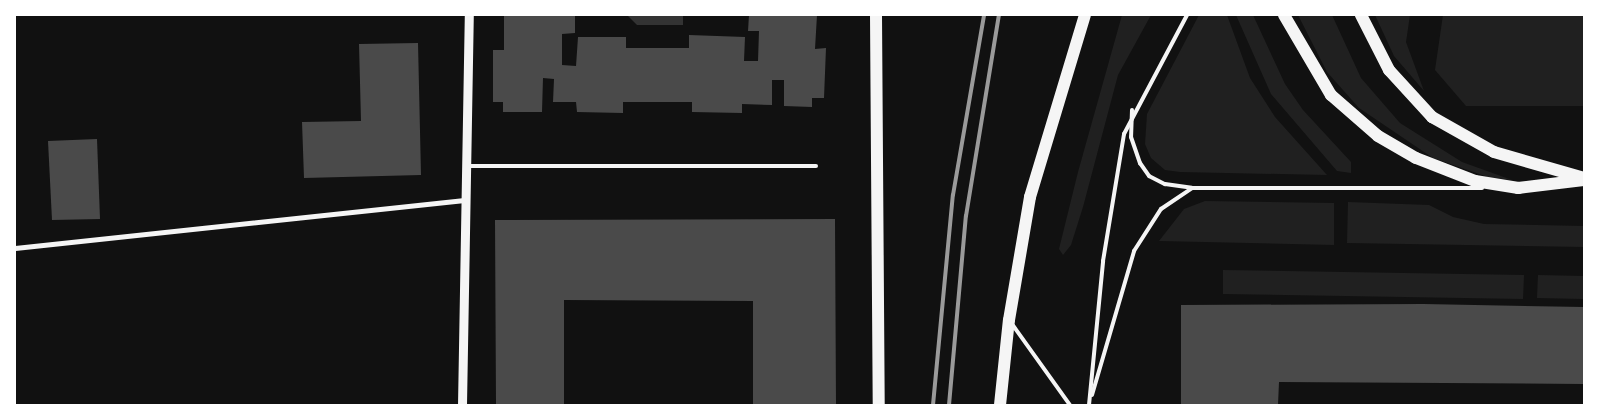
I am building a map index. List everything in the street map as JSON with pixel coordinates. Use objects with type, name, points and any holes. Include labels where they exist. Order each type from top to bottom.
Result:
[{"type":"main road","points":[[876,15],[879,405]]},
{"type":"main road","points":[[1000,405],[1009,320],[1035,174],[1085,15]]},
{"type":"main road","points":[[1284,15],[1331,95],[1378,136],[1454,174],[1518,188],[1584,179]]},
{"type":"main road","points":[[1361,15],[1389,70],[1432,117],[1494,152],[1584,179]]},
{"type":"street","points":[[462,405],[464,200],[469,15]]},
{"type":"street","points":[[15,248],[464,200]]},
{"type":"lane","points":[[1089,404],[1103,261],[1120,149],[1132,110],[1187,15]]},
{"type":"lane","points":[[1132,110],[1131,137],[1149,176],[1192,188],[1518,188]]},
{"type":"lane","points":[[465,166],[816,166]]},
{"type":"lane","points":[[1089,404],[1134,251],[1160,209],[1192,188]]},
{"type":"lane","points":[[1009,320],[1070,405]]},
{"type":"shaded area","points":[[627,15],[683,15],[683,25],[637,25]]},
{"type":"shaded area","points":[[1122,15],[1151,15],[1118,75],[1083,207],[1071,245],[1063,255],[1059,249],[1078,172]]},
{"type":"shaded area","points":[[1199,15],[1227,15],[1250,78],[1275,117],[1327,175],[1180,172],[1165,170],[1151,158],[1145,144],[1147,114]]},
{"type":"shaded area","points":[[1236,15],[1253,15],[1285,84],[1303,110],[1351,162],[1351,173],[1337,171],[1271,94]]},
{"type":"shaded area","points":[[1298,15],[1332,15],[1361,78],[1400,123],[1462,162],[1512,180],[1488,177],[1433,158],[1359,108],[1327,72]]},
{"type":"shaded area","points":[[1375,15],[1410,15],[1406,42],[1424,91],[1394,56]]},
{"type":"shaded area","points":[[1443,15],[1584,15],[1584,106],[1466,106],[1435,70]]},
{"type":"shaded area","points":[[1205,201],[1334,203],[1334,245],[1159,241],[1184,209]]},
{"type":"shaded area","points":[[1348,202],[1429,205],[1453,217],[1484,224],[1584,226],[1584,247],[1347,243]]},
{"type":"shaded area","points":[[1223,270],[1524,275],[1523,299],[1223,294]]},
{"type":"shaded area","points":[[1538,275],[1584,276],[1583,299],[1537,298]]},
{"type":"building","points":[[504,15],[575,15],[575,33],[562,34],[562,65],[576,66],[578,37],[626,37],[626,48],[689,48],[689,35],[745,37],[744,61],[758,61],[759,31],[748,31],[749,15],[817,15],[815,49],[826,48],[824,98],[812,98],[812,107],[784,106],[784,80],[772,80],[772,105],[742,104],[742,113],[692,112],[692,102],[623,102],[623,113],[577,112],[576,102],[553,102],[554,79],[543,78],[542,112],[503,112],[503,102],[493,102],[493,50],[504,50]]},
{"type":"building","points":[[418,43],[421,175],[304,178],[302,122],[361,121],[359,44]]},
{"type":"building","points":[[97,139],[100,219],[52,220],[48,141]]},
{"type":"building","points":[[835,219],[836,405],[753,405],[753,301],[564,300],[564,405],[496,405],[495,220]]},
{"type":"building","points":[[1423,304],[1584,307],[1584,384],[1279,382],[1278,405],[1181,405],[1181,305]]},
{"type":"railway","points":[[933,405],[953,195],[984,15]]},
{"type":"railway","points":[[949,405],[966,216],[999,15]]}]
